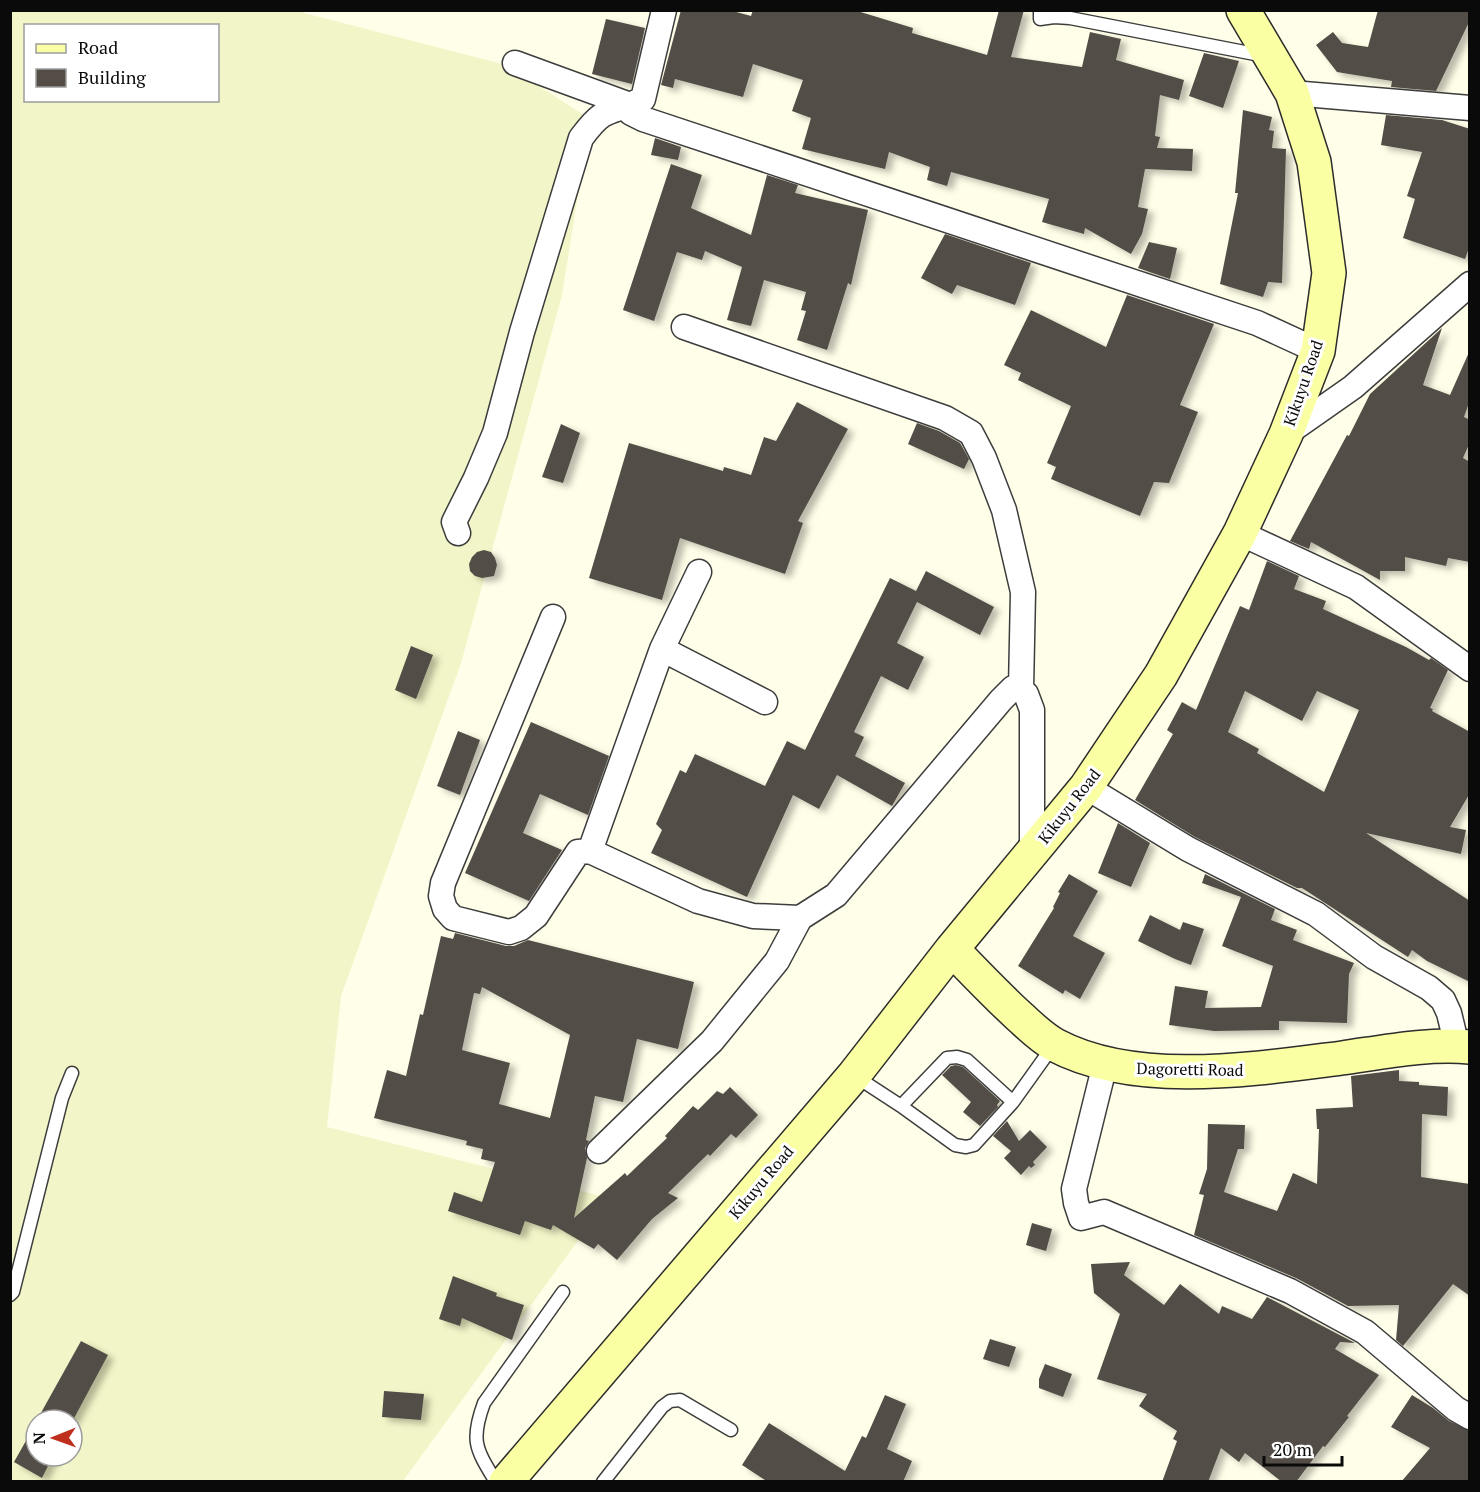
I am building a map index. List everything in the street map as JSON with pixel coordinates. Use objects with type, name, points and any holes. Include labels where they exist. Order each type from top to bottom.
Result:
[{"type":"main road","name":"Kikuyu Road","points":[[506,1482],[854,1075],[952,949],[1086,787],[1161,675],[1240,533],[1286,434],[1318,351],[1329,273],[1314,162],[1292,93],[1243,10]]},
{"type":"main road","name":"Dagoretti Road","points":[[952,949],[990,990],[1038,1033],[1054,1045],[1105,1064],[1172,1071],[1246,1071],[1404,1050],[1463,1046]]},
{"type":"street","points":[[458,533],[454,522],[495,434],[522,332],[581,138],[604,112],[643,99],[664,10]]},
{"type":"street","points":[[515,63],[630,105]]},
{"type":"street","points":[[1292,93],[1470,108]]},
{"type":"street","points":[[630,105],[631,112],[643,119],[1257,323],[1318,351]]},
{"type":"street","points":[[1286,434],[1353,387],[1470,285]]},
{"type":"street","points":[[684,327],[945,418],[971,433],[984,458],[1004,510],[1023,592],[1021,689]]},
{"type":"street","points":[[1240,533],[1356,587],[1470,669]]},
{"type":"street","points":[[590,851],[662,649],[699,572]]},
{"type":"street","points":[[552,617],[442,883],[441,896],[445,909],[453,918],[509,932],[521,928],[536,916],[578,852],[590,851],[698,901],[753,916],[801,918]]},
{"type":"street","points":[[662,649],[765,702]]},
{"type":"street","points":[[599,1152],[712,1041],[777,961],[801,918],[836,895],[1013,688],[1021,689],[1026,694],[1032,710],[1032,854]]},
{"type":"street","points":[[1086,787],[1188,849],[1316,914],[1374,957],[1429,988],[1443,1000],[1452,1026],[1463,1046]]},
{"type":"street","points":[[1105,1064],[1074,1189],[1082,1218],[1104,1212],[1290,1291],[1365,1332],[1456,1409],[1470,1417]]},
{"type":"lane","points":[[1040,10],[1040,19],[1070,18],[1269,56]]},
{"type":"lane","points":[[854,1075],[955,1145],[966,1147],[974,1145],[1013,1102],[1054,1045]]},
{"type":"lane","points":[[901,1106],[947,1058],[957,1056],[967,1060],[1013,1102]]},
{"type":"lane","points":[[10,1294],[13,1292],[62,1098],[72,1073]]},
{"type":"lane","points":[[496,1482],[478,1451],[477,1422],[484,1404],[563,1292]]},
{"type":"lane","points":[[603,1482],[662,1407],[670,1401],[680,1400],[731,1430]]},
{"type":"green space","points":[[10,11],[304,11],[304,13],[506,65],[590,119],[562,295],[461,663],[341,996],[327,1127],[609,1198],[403,1481],[11,1481]]},
{"type":"building","points":[[681,10],[729,10],[751,16],[753,10],[854,10],[913,28],[912,33],[987,55],[999,10],[1024,10],[1011,57],[1082,67],[1090,32],[1121,39],[1116,60],[1184,80],[1179,100],[1160,95],[1155,136],[1160,137],[1157,148],[1193,149],[1192,171],[1145,169],[1138,207],[1148,209],[1142,234],[1131,254],[1085,228],[1084,234],[1042,222],[1049,199],[951,172],[947,186],[927,180],[930,167],[889,152],[885,169],[802,149],[811,118],[792,111],[803,80],[753,64],[743,97],[675,79],[673,88],[661,85]]},
{"type":"building","points":[[1378,10],[1470,10],[1470,20],[1436,91],[1391,87],[1392,81],[1337,72],[1316,45],[1333,32],[1342,43],[1368,47]]},
{"type":"building","points":[[606,19],[645,28],[632,84],[592,74]]},
{"type":"building","points":[[1204,53],[1239,61],[1223,108],[1189,96]]},
{"type":"building","points":[[1243,110],[1272,117],[1269,130],[1274,131],[1272,148],[1286,149],[1282,283],[1268,282],[1263,297],[1220,284],[1238,193],[1235,193]]},
{"type":"building","points":[[1386,115],[1442,120],[1470,129],[1470,245],[1465,259],[1403,238],[1415,199],[1407,196],[1422,152],[1381,145]]},
{"type":"building","points":[[655,138],[681,147],[678,160],[651,155]]},
{"type":"building","points":[[671,164],[702,175],[691,208],[751,235],[767,175],[798,185],[795,193],[868,210],[851,285],[848,283],[827,350],[797,340],[806,311],[801,310],[806,292],[764,280],[751,326],[727,320],[742,267],[705,251],[702,260],[677,252],[654,321],[623,310]]},
{"type":"building","points":[[945,234],[1031,263],[1015,305],[957,285],[952,294],[921,278]]},
{"type":"building","points":[[1149,242],[1177,248],[1170,279],[1138,268]]},
{"type":"building","points":[[1127,295],[1214,324],[1180,405],[1198,412],[1169,483],[1154,482],[1140,516],[1051,479],[1056,467],[1047,463],[1071,406],[1018,380],[1021,373],[1004,365],[1031,310],[1106,347]]},
{"type":"building","points":[[1442,328],[1423,385],[1450,395],[1470,350],[1470,400],[1464,417],[1470,420],[1470,442],[1463,458],[1470,462],[1470,562],[1448,558],[1446,566],[1405,557],[1405,571],[1380,571],[1380,580],[1311,542],[1309,549],[1290,541],[1370,394]]},
{"type":"building","points":[[797,402],[848,429],[798,521],[803,523],[785,574],[680,538],[662,600],[589,578],[629,443],[723,471],[724,467],[751,475],[764,437],[776,441]]},
{"type":"building","points":[[917,423],[939,431],[960,443],[969,459],[964,469],[908,444]]},
{"type":"building","points":[[561,424],[580,433],[563,483],[542,477]]},
{"type":"building","points":[[484,550],[491,552],[497,565],[494,576],[482,578],[470,571],[469,564],[477,552]]},
{"type":"building","points":[[1267,561],[1299,576],[1294,589],[1326,601],[1323,609],[1429,660],[1431,658],[1448,670],[1430,708],[1470,732],[1470,793],[1450,827],[1466,830],[1461,854],[1366,833],[1470,901],[1470,982],[1427,961],[1412,950],[1408,957],[1302,888],[1297,888],[1195,837],[1135,800],[1173,734],[1167,730],[1182,702],[1196,710],[1240,606],[1249,610]],"holes":[[[1245,691],[1302,721],[1317,691],[1359,710],[1324,792],[1257,753],[1259,749],[1228,732]]]},
{"type":"building","points":[[926,571],[994,607],[980,635],[917,602],[897,643],[924,657],[908,690],[881,676],[854,732],[864,737],[855,756],[905,783],[892,806],[837,775],[819,809],[793,795],[747,897],[651,853],[662,830],[656,824],[680,770],[686,773],[695,754],[765,786],[787,741],[805,750],[890,578],[916,591]]},
{"type":"building","points":[[411,646],[433,655],[416,699],[395,690]]},
{"type":"building","points":[[531,722],[609,756],[588,815],[540,794],[523,833],[562,850],[529,901],[465,873]]},
{"type":"building","points":[[458,731],[480,740],[460,795],[437,786]]},
{"type":"building","points":[[1118,823],[1150,843],[1131,887],[1098,873]]},
{"type":"building","points":[[1069,874],[1098,891],[1073,936],[1105,953],[1080,999],[1065,990],[1063,994],[1018,966],[1054,908],[1060,893],[1058,892]]},
{"type":"building","points":[[1205,874],[1275,909],[1271,920],[1297,930],[1293,940],[1354,963],[1349,974],[1347,1023],[1279,1021],[1279,1030],[1214,1031],[1169,1025],[1175,986],[1208,991],[1205,1008],[1261,1007],[1273,966],[1222,946],[1241,897],[1202,883]]},
{"type":"building","points":[[1150,915],[1180,930],[1183,922],[1204,929],[1191,965],[1138,941]]},
{"type":"building","points":[[455,933],[506,946],[514,946],[528,940],[694,982],[678,1049],[637,1039],[623,1102],[595,1096],[586,1140],[589,1141],[585,1148],[587,1158],[574,1218],[625,1173],[627,1176],[667,1138],[665,1136],[693,1106],[698,1110],[717,1091],[723,1094],[730,1087],[758,1115],[736,1138],[731,1134],[668,1193],[678,1198],[652,1219],[617,1260],[598,1244],[594,1249],[553,1225],[551,1230],[525,1221],[520,1235],[448,1211],[454,1192],[482,1202],[495,1162],[481,1159],[483,1149],[466,1145],[467,1141],[374,1118],[387,1070],[406,1076],[441,936],[453,939]],"holes":[[[482,987],[570,1035],[550,1118],[499,1104],[510,1063],[462,1050],[474,993],[480,994]]]},
{"type":"building","points":[[951,1066],[963,1067],[1000,1101],[998,1107],[980,1126],[963,1112],[971,1102],[942,1075]]},
{"type":"building","points":[[1399,1070],[1399,1081],[1448,1087],[1447,1116],[1422,1114],[1421,1177],[1470,1184],[1470,1296],[1453,1284],[1403,1346],[1396,1340],[1399,1305],[1348,1306],[1296,1278],[1194,1235],[1204,1195],[1199,1194],[1207,1169],[1208,1124],[1245,1125],[1244,1149],[1238,1149],[1224,1192],[1277,1211],[1293,1173],[1317,1184],[1319,1129],[1317,1129],[1316,1109],[1353,1107],[1351,1076]]},
{"type":"building","points":[[1007,1121],[1019,1141],[1030,1130],[1047,1147],[1033,1162],[1035,1165],[1031,1168],[1029,1166],[1021,1175],[1004,1158],[1011,1151],[993,1136]]},
{"type":"building","points":[[1032,1223],[1052,1229],[1046,1251],[1026,1245]]},
{"type":"building","points":[[1130,1262],[1124,1275],[1164,1305],[1180,1284],[1219,1314],[1222,1306],[1252,1319],[1267,1297],[1355,1343],[1340,1342],[1335,1349],[1379,1375],[1347,1416],[1349,1417],[1325,1447],[1323,1446],[1296,1482],[1282,1482],[1245,1453],[1239,1462],[1221,1448],[1208,1482],[1162,1482],[1177,1441],[1173,1439],[1177,1431],[1139,1406],[1147,1394],[1097,1379],[1120,1314],[1094,1293],[1091,1264]]},
{"type":"building","points":[[453,1276],[497,1293],[496,1296],[524,1305],[512,1340],[462,1318],[460,1326],[439,1319]]},
{"type":"building","points":[[990,1339],[1016,1347],[1009,1367],[983,1359]]},
{"type":"building","points":[[81,1341],[108,1355],[80,1408],[44,1408]]},
{"type":"building","points":[[1045,1364],[1072,1374],[1063,1397],[1039,1388],[1039,1379]]},
{"type":"building","points":[[384,1391],[424,1394],[421,1420],[382,1417]]},
{"type":"building","points":[[885,1395],[906,1404],[887,1449],[912,1461],[903,1482],[768,1482],[742,1465],[769,1423],[845,1471],[862,1436],[866,1438]]},
{"type":"building","points":[[1412,1395],[1449,1421],[1470,1431],[1470,1482],[1401,1482],[1430,1448],[1391,1427]]},
{"type":"building","points":[[24,1444],[24,1468],[14,1462]]},
{"type":"building","points":[[24,1468],[47,1468],[42,1478]]}]
